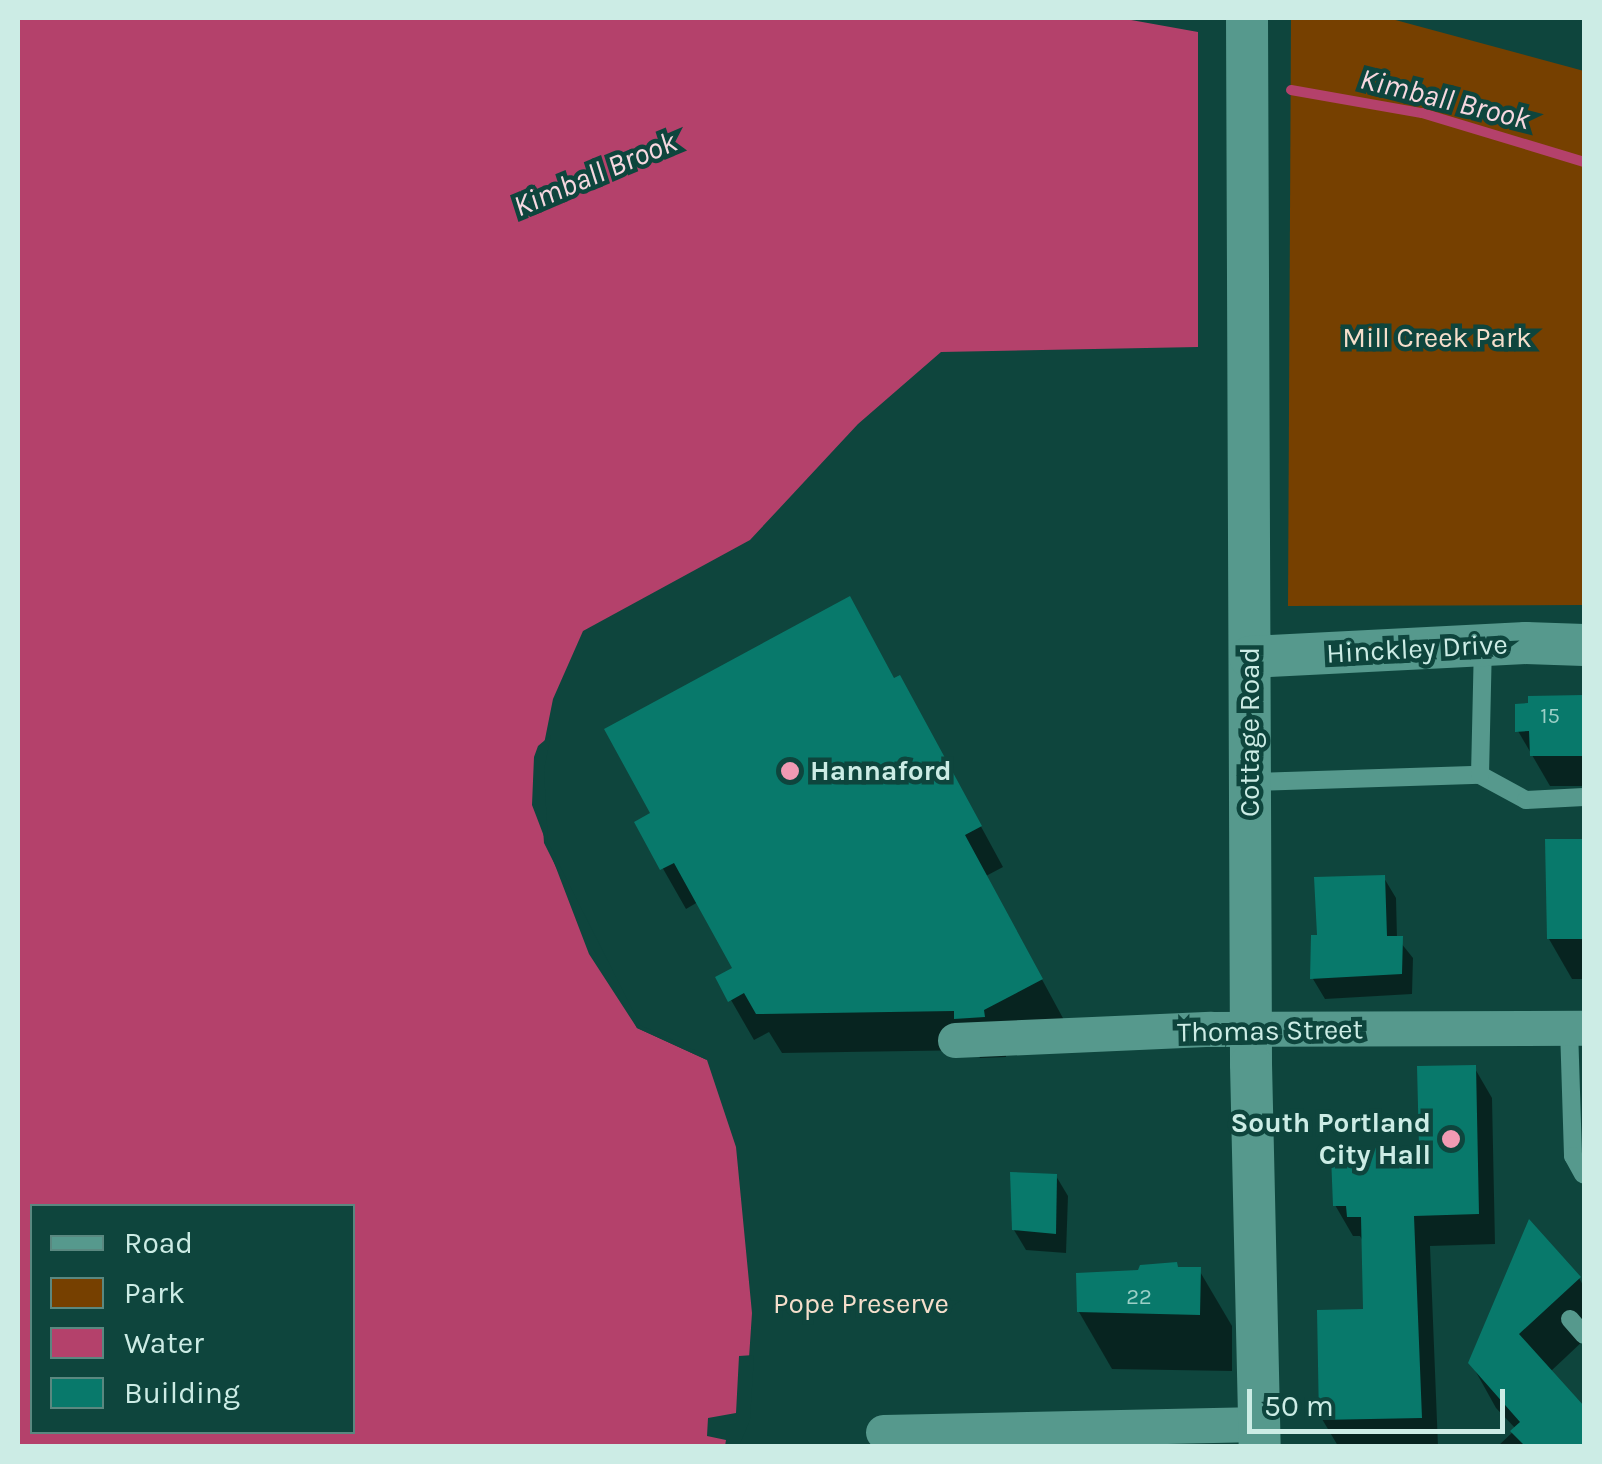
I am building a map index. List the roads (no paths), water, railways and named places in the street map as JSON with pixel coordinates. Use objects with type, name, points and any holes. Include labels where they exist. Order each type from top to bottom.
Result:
[{"type":"street","name":"Cottage Road","points":[[1247,18],[1252,1029],[1260,1435]]},
{"type":"street","name":"Hinckley Drive","points":[[1250,657],[1584,644]]},
{"type":"street","name":"Thomas Street","points":[[955,1040],[1252,1029],[1577,1028]]},
{"type":"street","points":[[883,1432],[1260,1435]]},
{"type":"lane","points":[[1480,776],[1483,645]]},
{"type":"lane","points":[[1251,782],[1480,776],[1526,800],[1584,797]]},
{"type":"lane","points":[[1577,1028],[1573,1156],[1583,1174]]},
{"type":"lane","points":[[1570,1319],[1584,1335]]},
{"type":"water","points":[[18,18],[1120,18],[1198,32],[1198,347],[941,352],[858,424],[750,540],[583,631],[553,699],[539,769],[544,843],[637,1028],[707,1060],[736,1147],[752,1313],[745,1418],[734,1446],[18,1446]]},
{"type":"waterway","name":"Kimball Brook","points":[[1291,90],[1422,113],[1584,162]]},
{"type":"place","name":"Hannaford","points":[[790,771]]},
{"type":"place","name":"South Portland City Hall","points":[[1451,1139]]},
{"type":"park label","name":"Mill Creek Park","points":[[1437,338]]},
{"type":"park label","name":"Pope Preserve","points":[[861,1304]]}]
